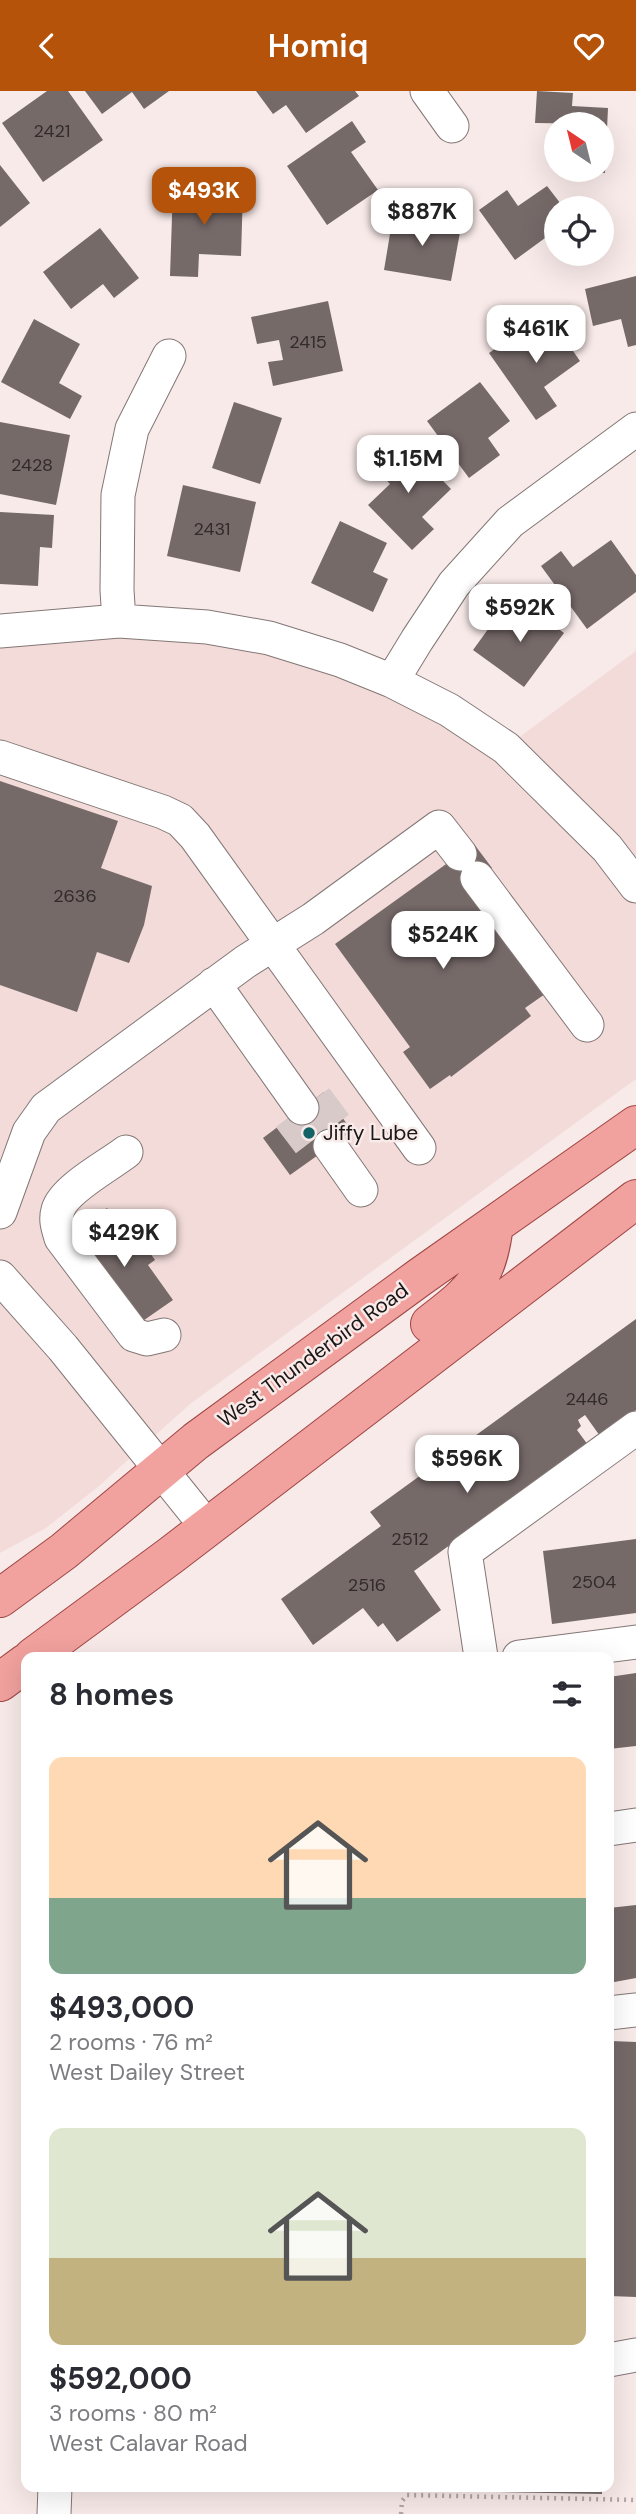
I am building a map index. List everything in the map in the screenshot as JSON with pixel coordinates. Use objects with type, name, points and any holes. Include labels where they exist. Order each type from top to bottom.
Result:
[{"type":"main road","name":"West Thunderbird Road","points":[[0,1598],[64,1551],[219,1425],[636,1125]]},
{"type":"main road","points":[[40,1652],[636,1199]]},
{"type":"main road","points":[[383,1393],[413,1337],[468,1294],[481,1275],[491,1249],[494,1225]]},
{"type":"main road","points":[[0,1682],[21,1667]]},
{"type":"street","points":[[427,91],[452,126]]},
{"type":"street","points":[[119,621],[118,495],[132,429],[169,356]]},
{"type":"street","points":[[392,681],[454,584],[510,522],[636,429]]},
{"type":"street","points":[[0,631],[119,621],[207,627],[269,638],[340,660],[392,681],[449,710],[506,748],[607,848],[636,886]]},
{"type":"street","points":[[0,757],[180,820],[195,836],[419,1148]]},
{"type":"street","points":[[0,1212],[29,1132],[46,1108],[214,985],[317,916],[439,827],[587,1025]]},
{"type":"street","points":[[214,985],[300,1104]]},
{"type":"street","points":[[333,1149],[361,1190]]},
{"type":"street","points":[[126,1153],[67,1195],[58,1208],[56,1220],[61,1238],[134,1335],[147,1339],[164,1335]]},
{"type":"street","points":[[0,1277],[62,1348],[207,1527]]},
{"type":"street","points":[[480,1652],[466,1552],[636,1428]]},
{"type":"street","points":[[558,1652],[636,1642]]},
{"type":"street","points":[[614,1828],[636,1825]]},
{"type":"street","points":[[614,2012],[636,2010]]},
{"type":"street","points":[[614,2359],[636,2355]]},
{"type":"street","points":[[54,2514],[55,2492]]},
{"type":"path","points":[[401,2514],[402,2501],[407,2495],[636,2500]]},
{"type":"shaded area","points":[[0,631],[269,638],[506,747],[636,651],[636,1079],[190,1404],[99,1486],[46,1528],[0,1553]]},
{"type":"building","points":[[47,91],[68,91],[103,140],[43,182],[2,123]]},
{"type":"building","points":[[85,91],[169,91],[144,109],[132,92],[102,114]]},
{"type":"building","points":[[256,91],[355,91],[359,96],[306,133],[286,105],[273,114]]},
{"type":"building","points":[[537,91],[573,93],[572,106],[608,108],[608,112],[544,112],[544,123],[535,123]]},
{"type":"building","points":[[352,121],[366,142],[351,152],[378,190],[327,225],[287,166]]},
{"type":"building","points":[[0,165],[30,203],[0,227]]},
{"type":"building","points":[[547,186],[555,196],[544,196],[544,239],[515,260],[479,210],[507,190],[518,206]]},
{"type":"building","points":[[173,187],[243,190],[241,256],[199,254],[198,277],[170,276]]},
{"type":"building","points":[[393,216],[461,227],[451,281],[384,270]]},
{"type":"building","points":[[100,228],[139,278],[114,298],[103,284],[71,309],[43,272]]},
{"type":"building","points":[[636,276],[636,345],[628,347],[621,319],[593,326],[585,289]]},
{"type":"building","points":[[328,301],[343,371],[273,386],[268,362],[283,360],[279,340],[257,344],[251,317]]},
{"type":"building","points":[[34,319],[80,344],[59,383],[82,396],[70,419],[1,382]]},
{"type":"building","points":[[551,319],[580,361],[544,387],[557,406],[536,420],[489,353],[513,336],[518,342]]},
{"type":"building","points":[[480,382],[510,421],[488,438],[500,455],[469,478],[427,421]]},
{"type":"building","points":[[234,402],[282,418],[260,484],[212,468]]},
{"type":"building","points":[[0,422],[70,435],[56,505],[0,494]]},
{"type":"building","points":[[404,441],[451,489],[422,517],[434,529],[412,550],[368,505],[390,484],[376,469]]},
{"type":"building","points":[[183,485],[256,502],[240,572],[167,556]]},
{"type":"building","points":[[0,512],[54,515],[52,548],[40,547],[38,586],[0,584]]},
{"type":"building","points":[[340,521],[387,543],[373,572],[388,579],[373,612],[311,583]]},
{"type":"building","points":[[611,540],[636,575],[636,592],[587,629],[541,566],[561,551],[573,567]]},
{"type":"building","points":[[524,603],[564,633],[524,687],[473,650],[494,621],[504,629]]},
{"type":"building","points":[[0,781],[118,821],[101,868],[152,886],[144,925],[129,963],[97,952],[77,1012],[0,985]]},
{"type":"building","points":[[474,844],[492,868],[466,886],[545,994],[525,1008],[531,1016],[451,1077],[450,1075],[430,1089],[403,1052],[410,1047],[335,944]]},
{"type":"building","name":"Jiffy Lube","points":[[324,1092],[352,1131],[290,1175],[263,1138]]},
{"type":"building","points":[[107,1208],[130,1241],[138,1236],[155,1260],[148,1265],[173,1300],[137,1325],[76,1251],[99,1234],[89,1221]]},
{"type":"building","points":[[636,1319],[636,1410],[600,1436],[585,1415],[578,1420],[581,1426],[577,1430],[588,1445],[414,1571],[441,1610],[397,1642],[383,1623],[378,1627],[363,1608],[313,1645],[281,1599],[381,1526],[370,1512]]},
{"type":"building","points":[[636,1539],[636,1613],[552,1624],[543,1551]]},
{"type":"building","points":[[636,1673],[636,1746],[614,1748],[614,1676]]},
{"type":"building","points":[[636,1905],[636,1978],[614,1982],[614,1907]]},
{"type":"building","points":[[614,2041],[636,2042],[636,2297],[614,2296]]},
{"type":"building","points":[[502,2492],[602,2492],[602,2494]]},
{"type":"tunnel","points":[[316,1098],[344,1136]]},
{"type":"tunnel","points":[[289,1117],[318,1155]]},
{"type":"place","name":"Jiffy Lube","points":[[309,1133]]}]
